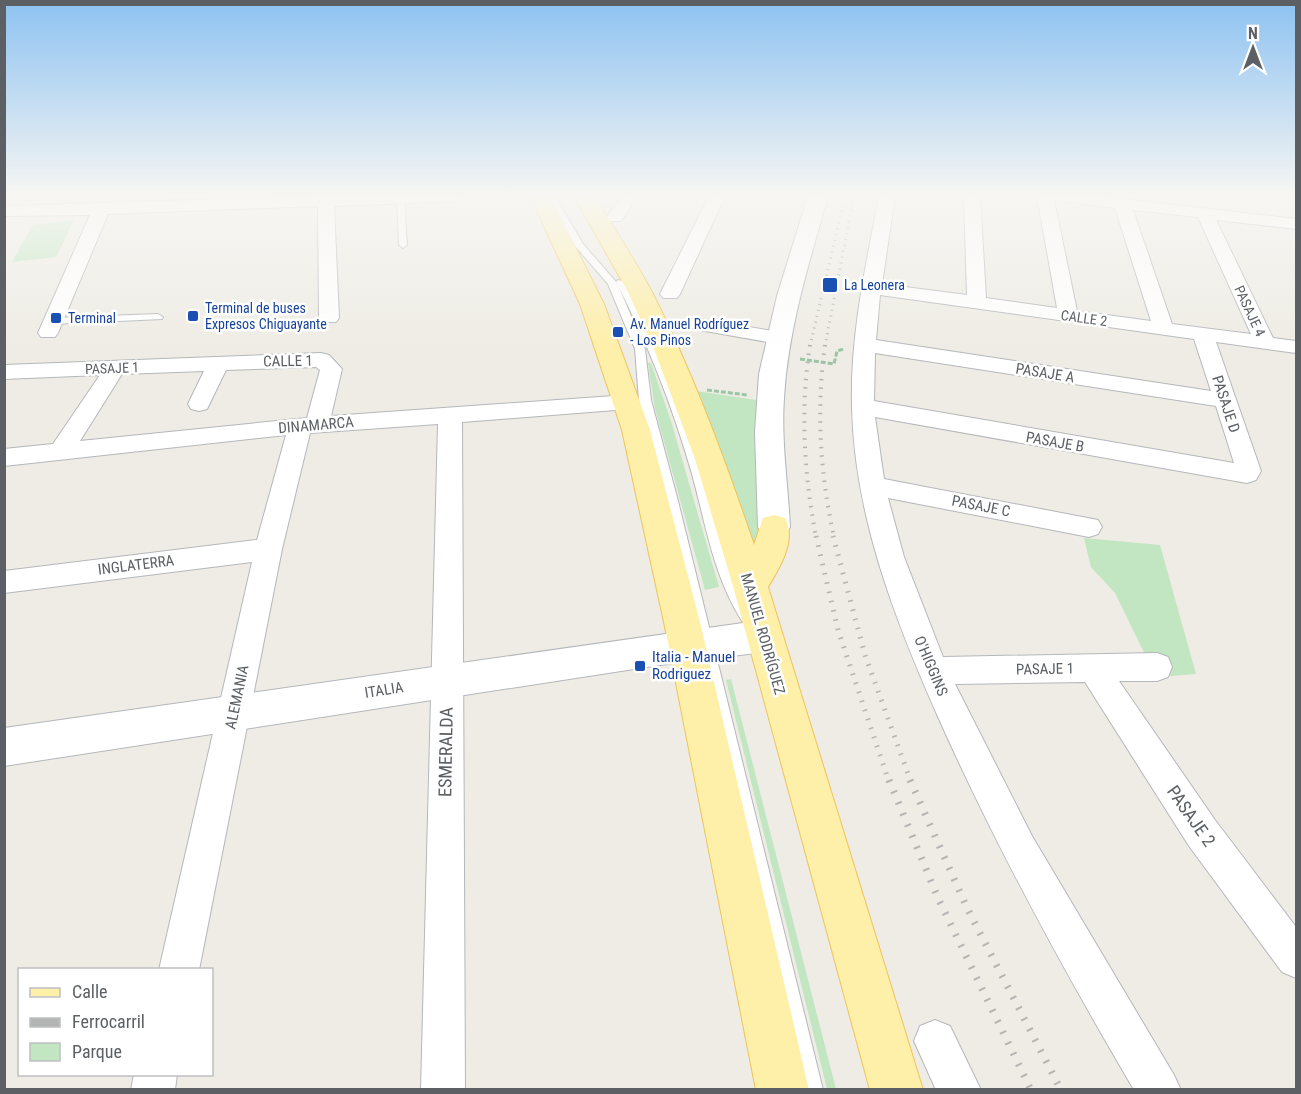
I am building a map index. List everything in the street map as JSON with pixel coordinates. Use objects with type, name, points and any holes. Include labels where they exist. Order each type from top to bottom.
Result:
[{"type":"main road","points":[[565,247],[583,283],[628,402],[696,644],[783,1089]]},
{"type":"main road","name":"MANUEL RODRÍGUEZ","points":[[614,247],[635,282],[682,388],[710,459],[750,586],[897,1089]]},
{"type":"main road","points":[[750,586],[767,560],[774,527]]},
{"type":"street","points":[[51,327],[91,247]]},
{"type":"street","points":[[328,247],[329,318]]},
{"type":"street","points":[[670,294],[693,247]]},
{"type":"street","points":[[774,527],[770,399],[777,347],[804,247]]},
{"type":"street","name":"O'HIGGINS","points":[[879,247],[866,345],[863,407],[873,486],[896,576],[934,671],[999,811],[1044,895],[1160,1089]]},
{"type":"street","points":[[974,247],[977,303]]},
{"type":"street","points":[[1055,247],[1068,315]]},
{"type":"street","points":[[1137,247],[1164,329]]},
{"type":"street","name":"PASAJE 4","points":[[1220,247],[1265,343]]},
{"type":"street","name":"CALLE 2","points":[[872,288],[1296,348]]},
{"type":"street","points":[[695,324],[777,347]]},
{"type":"street","name":"PASAJE D","points":[[1203,334],[1249,471],[1247,474]]},
{"type":"street","name":"PASAJE A","points":[[866,345],[1225,400]]},
{"type":"street","name":"CALLE 1","points":[[219,363],[308,359],[326,362],[330,365],[331,374],[309,425]]},
{"type":"street","points":[[199,404],[219,363]]},
{"type":"street","name":"PASAJE 1","points":[[6,373],[219,363]]},
{"type":"street","points":[[61,451],[116,368]]},
{"type":"street","name":"DINAMARCA","points":[[4,458],[309,425],[628,402]]},
{"type":"street","name":"PASAJE B","points":[[863,407],[1247,474]]},
{"type":"street","name":"ESMERALDA","points":[[443,1089],[450,414]]},
{"type":"street","name":"ALEMANIA","points":[[178,968],[268,549],[309,425]]},
{"type":"street","name":"PASAJE C","points":[[873,486],[1089,527]]},
{"type":"street","name":"INGLATERRA","points":[[4,582],[268,549]]},
{"type":"street","name":"ITALIA","points":[[4,747],[696,644],[764,636]]},
{"type":"street","name":"PASAJE 1","points":[[934,671],[1157,667]]},
{"type":"street","name":"PASAJE 2","points":[[1093,668],[1202,833],[1296,958]]},
{"type":"street","points":[[935,1041],[959,1089]]},
{"type":"lane","points":[[581,247],[612,284],[640,349],[645,400],[672,501],[696,644],[812,1089]]},
{"type":"lane","points":[[592,247],[616,275],[634,309],[687,442],[730,585],[744,613],[764,636]]},
{"type":"lane","points":[[51,327],[158,317]]},
{"type":"path","points":[[777,347],[834,364],[837,351],[866,345]]},
{"type":"path","points":[[682,388],[770,399]]},
{"type":"green space","points":[[20,247],[61,247],[56,257],[12,262]]},
{"type":"green space","points":[[648,363],[651,363],[671,421],[719,587],[705,590],[655,409]]},
{"type":"green space","points":[[696,391],[756,400],[766,532],[756,565]]},
{"type":"green space","points":[[1084,538],[1160,545],[1196,674],[1156,677],[1115,593],[1091,567]]},
{"type":"green space","points":[[731,679],[836,1089],[827,1089],[726,680]]},
{"type":"railway","points":[[810,346],[833,247]]},
{"type":"railway","points":[[825,346],[844,247]]},
{"type":"railway","points":[[810,345],[804,417],[806,465],[816,537]]},
{"type":"railway","points":[[825,345],[822,369],[821,441],[825,489],[834,537]]},
{"type":"railway","points":[[816,536],[838,630],[889,782]]},
{"type":"railway","points":[[833,536],[865,655],[911,782]]},
{"type":"railway","points":[[889,780],[938,898],[1031,1090]]},
{"type":"railway","points":[[910,780],[967,908],[1061,1090]]},
{"type":"place","name":"La Leonera","points":[[830,285]]},
{"type":"place","name":"Terminal de buses Expresos Chiguayante","points":[[193,316]]},
{"type":"place","name":"Terminal","points":[[56,318]]},
{"type":"place","name":"Av. Manuel Rodríguez - Los Pinos","points":[[618,332]]},
{"type":"place","name":"Italia - Manuel Rodriguez","points":[[640,666]]}]
